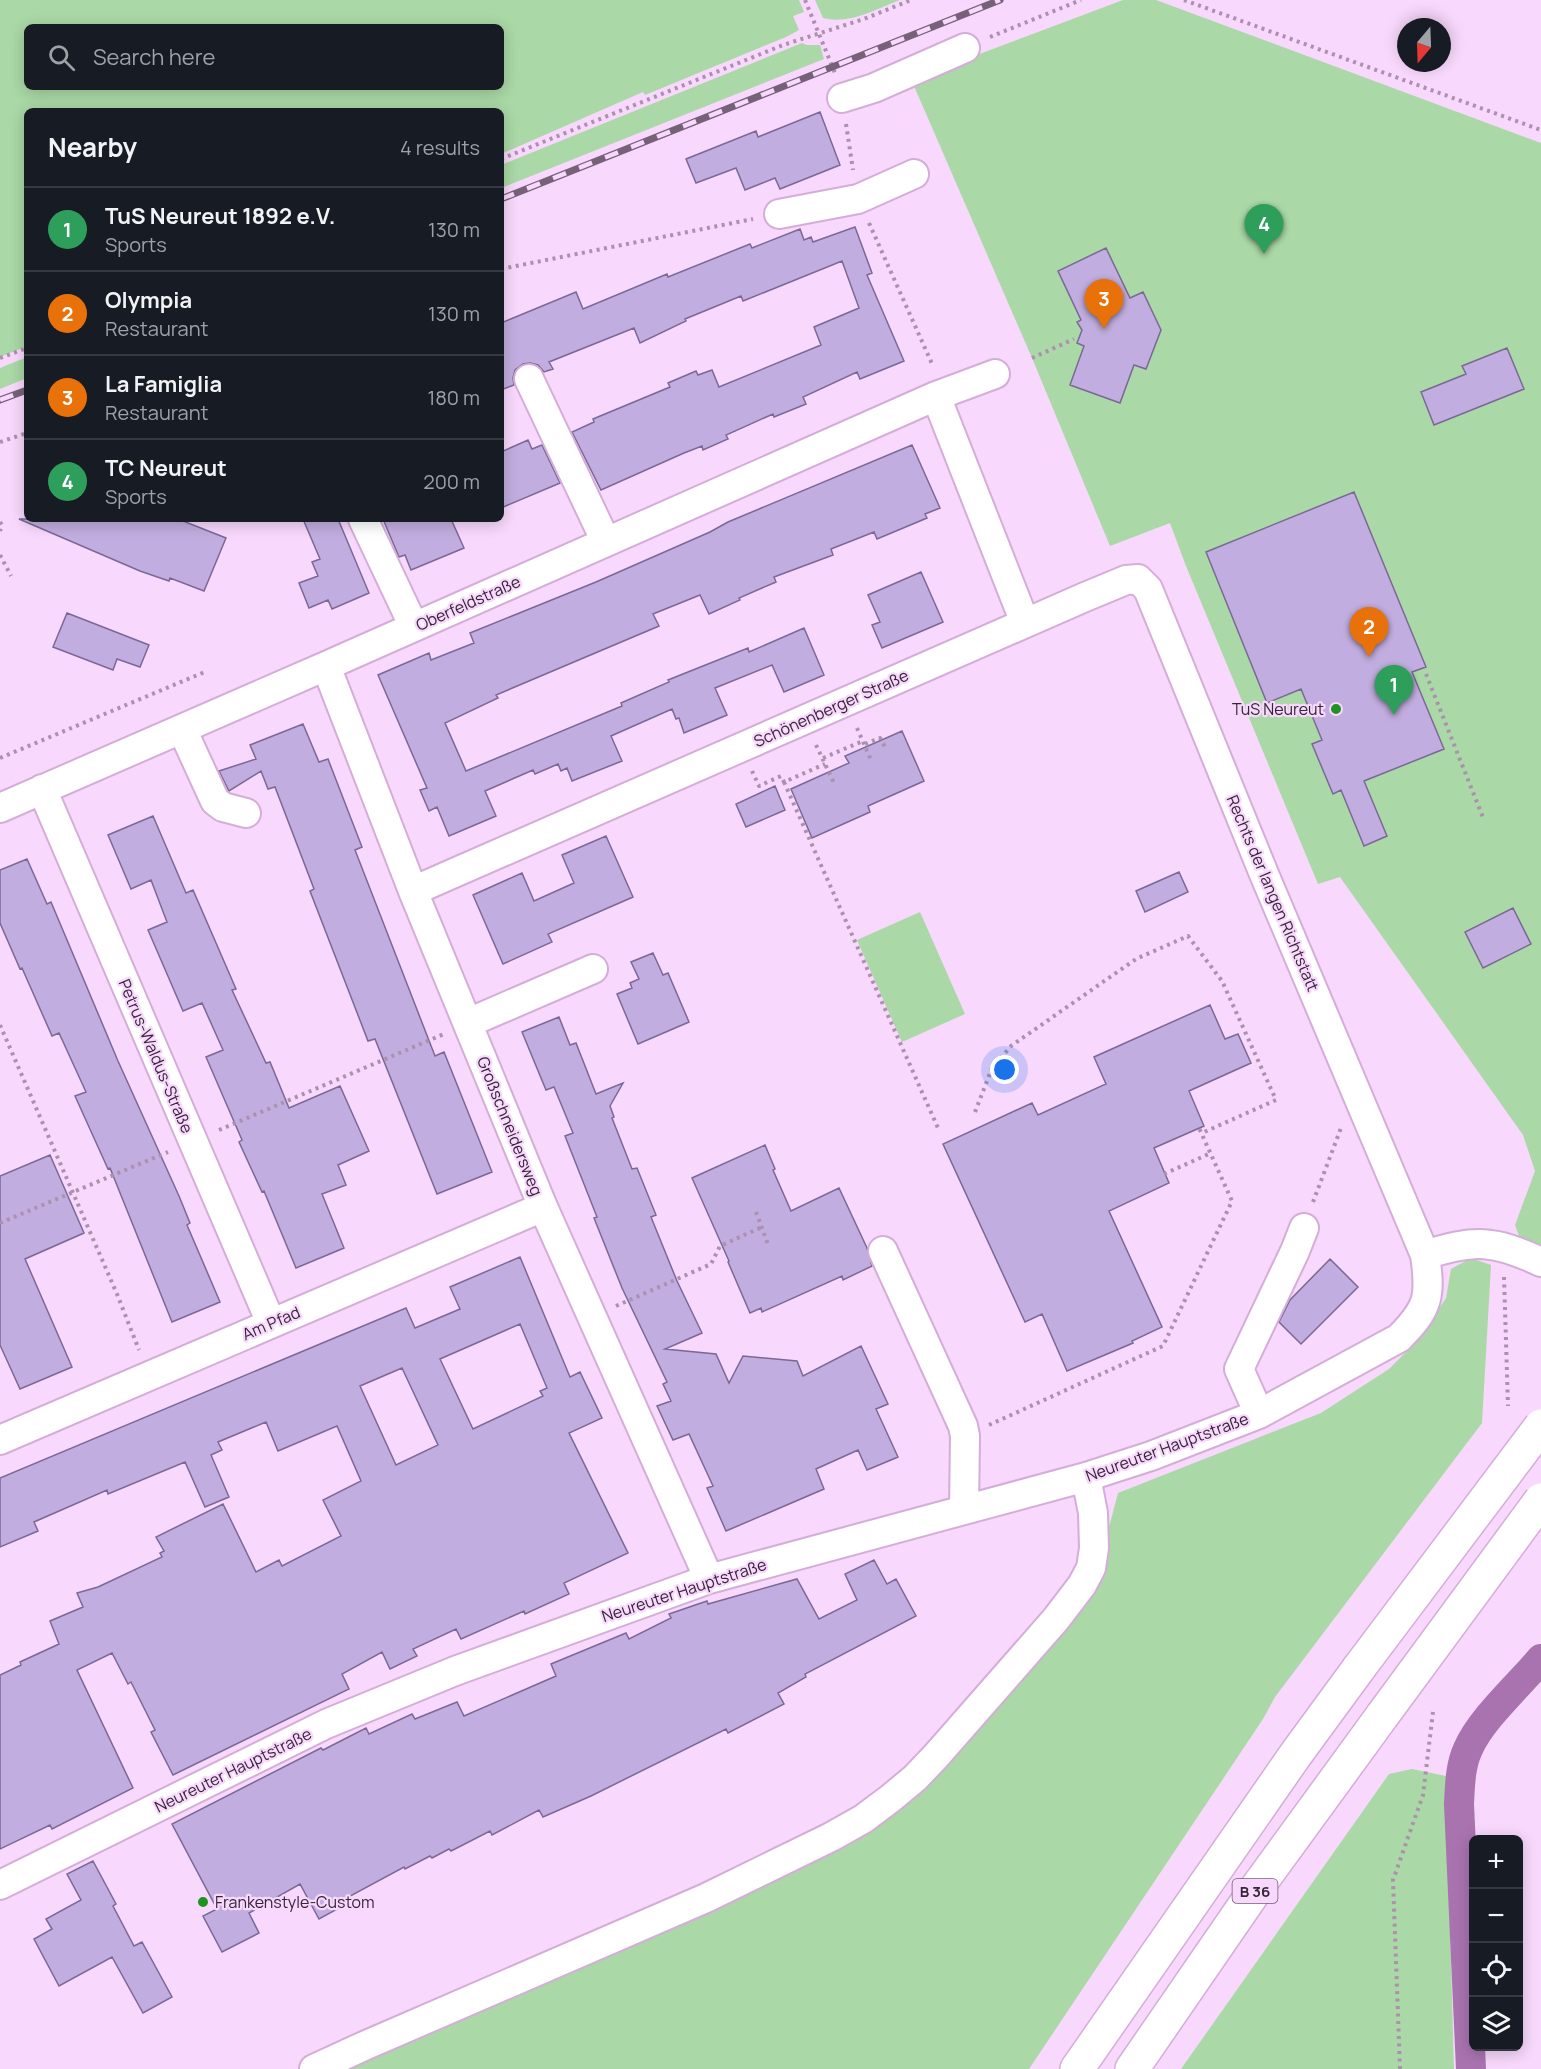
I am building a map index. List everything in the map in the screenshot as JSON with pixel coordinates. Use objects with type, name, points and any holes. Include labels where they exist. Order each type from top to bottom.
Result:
[{"type":"highway","name":"B 36","points":[[1077,2069],[1296,1754],[1541,1426]]},
{"type":"highway","name":"B 36","points":[[1132,2069],[1256,1889],[1541,1500]]},
{"type":"street","points":[[842,98],[874,88],[965,48]]},
{"type":"street","points":[[779,214],[858,199],[914,174]]},
{"type":"street","name":"Oberfeldstraße","points":[[0,807],[326,666],[936,396],[995,374]]},
{"type":"street","points":[[529,379],[606,542]]},
{"type":"street","points":[[936,396],[1025,623]]},
{"type":"street","points":[[364,522],[414,627]]},
{"type":"street","name":"Rechts der langen Richtstatt","points":[[1025,623],[1126,580],[1138,579],[1148,589],[1264,874],[1425,1255],[1428,1291],[1424,1307],[1414,1323]]},
{"type":"street","name":"Schönenberger Straße","points":[[413,891],[1025,623]]},
{"type":"street","name":"Großschneidersweg","points":[[326,666],[413,891],[543,1207],[709,1579]]},
{"type":"street","points":[[182,729],[215,801],[223,807],[246,813]]},
{"type":"street","name":"Petrus-Waldus-Straße","points":[[42,789],[271,1323]]},
{"type":"street","points":[[468,1023],[593,969]]},
{"type":"street","name":"Am Pfad","points":[[0,1440],[543,1207]]},
{"type":"street","points":[[1259,1414],[1239,1369],[1304,1228]]},
{"type":"street","points":[[1425,1255],[1473,1242],[1504,1247],[1541,1262]]},
{"type":"street","points":[[883,1251],[963,1426],[965,1436],[964,1510]]},
{"type":"street","name":"Neureuter Hauptstraße","points":[[0,1885],[326,1724],[455,1671],[709,1579],[1086,1477],[1151,1456],[1259,1414],[1378,1351],[1399,1338],[1414,1323]]},
{"type":"street","points":[[314,2069],[706,1898],[831,1837],[863,1819],[891,1798],[936,1756],[1056,1619],[1082,1585],[1091,1568],[1094,1548],[1093,1513],[1086,1477]]},
{"type":"path","points":[[805,0],[833,65],[842,98],[858,199],[938,377],[936,396]]},
{"type":"path","points":[[504,158],[783,45],[911,0]]},
{"type":"path","points":[[965,48],[1081,0]]},
{"type":"path","points":[[1184,0],[1541,130]]},
{"type":"path","points":[[504,268],[779,214]]},
{"type":"path","points":[[1032,358],[1074,339]]},
{"type":"path","points":[[0,358],[24,349]]},
{"type":"path","points":[[0,442],[24,434]]},
{"type":"path","points":[[0,522],[2,525],[0,531]]},
{"type":"path","points":[[0,555],[11,576]]},
{"type":"path","points":[[0,758],[207,671]]},
{"type":"path","points":[[1426,674],[1484,820]]},
{"type":"path","points":[[846,701],[872,760]]},
{"type":"path","points":[[805,719],[834,785]]},
{"type":"path","points":[[823,758],[880,738],[885,747]]},
{"type":"path","points":[[742,747],[759,786],[781,776],[938,1128]]},
{"type":"path","points":[[784,782],[825,764]]},
{"type":"path","points":[[975,1112],[992,1068],[1011,1046],[1136,959],[1188,936],[1222,981],[1276,1100],[1202,1133]]},
{"type":"path","points":[[0,1223],[468,1023]]},
{"type":"path","points":[[0,1025],[150,1375]]},
{"type":"path","points":[[1304,1228],[1346,1116],[1363,1109]]},
{"type":"path","points":[[965,1436],[1163,1346],[1232,1201],[1200,1128]]},
{"type":"path","points":[[1164,1173],[1211,1153]]},
{"type":"path","points":[[756,1212],[769,1247]]},
{"type":"path","points":[[591,1317],[711,1264],[720,1246],[762,1227]]},
{"type":"path","points":[[1504,1247],[1508,1406]]},
{"type":"path","points":[[1400,2069],[1393,1880],[1423,1795],[1433,1712]]},
{"type":"green space","points":[[0,0],[799,0],[804,12],[793,16],[799,30],[786,37],[645,95],[643,92],[504,153],[504,108],[24,108],[24,347],[0,357]]},
{"type":"green space","points":[[815,0],[900,0],[852,18],[833,20],[823,18]]},
{"type":"green space","points":[[1123,0],[1156,0],[1541,143],[1541,1246],[1521,1241],[1515,1225],[1535,1171],[1523,1135],[1340,877],[1318,884],[1170,523],[1110,546],[1032,358],[914,86],[931,79],[929,73]]},
{"type":"green space","points":[[802,43],[820,45],[824,59],[504,187],[504,164]]},
{"type":"green space","points":[[24,358],[24,379],[0,389],[0,368]]},
{"type":"green space","points":[[920,912],[965,1014],[902,1042],[857,940]]},
{"type":"green space","points":[[1471,1258],[1491,1265],[1482,1423],[1275,1697],[1263,1719],[1029,2069],[337,2069],[865,1832],[1096,1577],[1118,1493],[1321,1413],[1389,1369],[1421,1337],[1446,1298],[1451,1269]]},
{"type":"green space","points":[[1412,1769],[1446,1776],[1454,2069],[1181,2069],[1389,1774]]},
{"type":"building","points":[[820,112],[840,165],[780,189],[775,178],[745,190],[736,168],[696,183],[686,159],[756,131],[758,137]]},
{"type":"building","points":[[855,227],[872,273],[867,275],[904,361],[860,379],[857,372],[803,397],[806,404],[774,417],[773,414],[726,435],[728,439],[703,450],[702,446],[684,453],[601,490],[572,432],[594,422],[593,419],[670,387],[668,383],[696,371],[698,375],[712,370],[719,387],[821,345],[814,327],[859,308],[842,261],[743,301],[741,296],[685,319],[686,321],[640,343],[634,328],[549,362],[553,369],[544,372],[538,365],[523,364],[515,370],[514,385],[504,389],[504,322],[576,292],[583,309],[667,274],[668,277],[750,244],[752,248],[800,229],[804,240],[811,237],[813,242]]},
{"type":"building","points":[[1106,248],[1130,298],[1143,292],[1161,330],[1146,369],[1134,365],[1120,403],[1070,385],[1084,346],[1077,343],[1082,330],[1077,322],[1081,320],[1058,271]]},
{"type":"building","points":[[1507,348],[1524,389],[1434,425],[1421,392],[1466,374],[1462,366]]},
{"type":"building","points":[[528,440],[532,449],[542,445],[560,483],[504,507],[504,451]]},
{"type":"building","points":[[912,445],[940,508],[925,514],[927,518],[877,539],[874,532],[831,549],[833,555],[774,577],[776,582],[709,614],[700,595],[653,614],[659,626],[496,695],[498,698],[445,723],[466,771],[622,706],[621,703],[669,682],[668,680],[748,648],[749,652],[804,628],[824,675],[784,692],[772,665],[715,688],[727,715],[684,733],[679,718],[676,719],[672,709],[611,736],[622,761],[572,781],[567,768],[561,771],[558,764],[535,774],[533,770],[485,791],[496,816],[449,836],[437,807],[429,811],[420,790],[427,788],[378,675],[429,653],[431,660],[474,643],[470,633],[596,582],[728,522]]},
{"type":"building","points":[[1354,492],[1426,667],[1412,672],[1444,749],[1364,781],[1387,836],[1364,846],[1341,790],[1333,794],[1312,744],[1322,740],[1301,689],[1267,703],[1206,552]]},
{"type":"building","points":[[26,522],[186,522],[226,538],[204,591],[170,578],[169,581],[140,571]]},
{"type":"building","points":[[304,522],[339,522],[369,593],[332,609],[328,600],[309,608],[299,583],[318,576],[312,562],[320,559]]},
{"type":"building","points":[[384,522],[452,522],[464,548],[411,570],[405,555],[399,557]]},
{"type":"building","points":[[921,572],[943,622],[882,648],[872,625],[880,622],[868,595]]},
{"type":"building","points":[[67,613],[149,645],[140,667],[117,659],[113,670],[53,647]]},
{"type":"building","points":[[303,724],[319,762],[328,759],[362,847],[355,850],[435,1056],[444,1052],[492,1172],[437,1194],[375,1039],[368,1041],[310,891],[314,889],[275,787],[268,789],[261,771],[229,791],[219,771],[256,759],[250,745]]},
{"type":"building","points":[[902,731],[924,781],[868,806],[870,812],[812,838],[791,789],[849,763],[845,756]]},
{"type":"building","points":[[775,786],[785,810],[746,827],[736,804]]},
{"type":"building","points":[[153,816],[186,893],[193,890],[236,989],[232,990],[266,1063],[270,1062],[289,1108],[340,1086],[369,1151],[338,1165],[346,1185],[322,1194],[344,1248],[296,1268],[264,1191],[262,1192],[239,1142],[242,1140],[206,1057],[223,1050],[202,1003],[183,1011],[148,930],[167,922],[151,880],[131,889],[108,835]]},
{"type":"building","points":[[606,836],[633,897],[548,934],[552,942],[503,964],[473,895],[522,873],[534,901],[574,883],[562,855]]},
{"type":"building","points":[[27,859],[47,904],[51,902],[118,1061],[179,1196],[190,1223],[187,1225],[220,1302],[172,1322],[110,1168],[108,1169],[75,1096],[86,1092],[59,1033],[52,1036],[0,923],[0,870]]},
{"type":"building","points":[[1179,872],[1188,892],[1145,912],[1136,891]]},
{"type":"building","points":[[1513,908],[1531,944],[1483,968],[1465,932]]},
{"type":"building","points":[[653,953],[663,975],[668,973],[689,1022],[638,1044],[617,994],[632,988],[630,983],[639,979],[631,962]]},
{"type":"building","points":[[1210,1005],[1225,1039],[1238,1034],[1251,1063],[1189,1091],[1204,1126],[1154,1148],[1169,1183],[1109,1211],[1162,1327],[1132,1341],[1133,1343],[1067,1371],[1042,1314],[1025,1322],[943,1144],[1032,1103],[1038,1115],[1106,1084],[1094,1057]]},
{"type":"building","points":[[559,1017],[570,1045],[576,1043],[596,1094],[623,1083],[610,1106],[614,1117],[612,1118],[632,1169],[637,1168],[656,1215],[651,1217],[677,1281],[702,1333],[665,1349],[716,1354],[729,1383],[743,1356],[797,1361],[803,1376],[861,1346],[888,1404],[876,1409],[898,1457],[867,1470],[858,1450],[816,1469],[824,1489],[726,1531],[707,1488],[713,1486],[689,1434],[673,1440],[657,1406],[671,1401],[663,1384],[667,1382],[622,1288],[594,1218],[597,1217],[565,1136],[573,1133],[554,1087],[546,1090],[522,1032]]},
{"type":"building","points":[[765,1145],[791,1211],[839,1188],[867,1248],[872,1266],[843,1280],[842,1276],[762,1312],[761,1308],[750,1313],[692,1178]]},
{"type":"building","points":[[50,1155],[84,1233],[25,1259],[72,1367],[20,1389],[0,1345],[0,1176]]},
{"type":"building","points":[[520,1257],[570,1377],[580,1372],[602,1418],[569,1433],[628,1553],[564,1583],[569,1594],[461,1639],[456,1629],[413,1649],[417,1656],[390,1669],[382,1652],[342,1674],[349,1689],[173,1775],[151,1732],[155,1730],[131,1682],[128,1684],[112,1653],[77,1670],[133,1788],[52,1829],[50,1825],[0,1849],[0,1675],[21,1665],[20,1662],[59,1644],[50,1621],[83,1607],[77,1593],[98,1587],[162,1557],[160,1553],[164,1551],[156,1537],[223,1504],[256,1572],[279,1560],[282,1566],[341,1536],[323,1500],[361,1481],[337,1426],[278,1451],[266,1422],[218,1442],[222,1450],[211,1455],[229,1497],[205,1507],[185,1462],[108,1494],[107,1490],[34,1522],[38,1531],[0,1547],[0,1478],[406,1308],[415,1328],[460,1309],[450,1287]],"holes":[[[520,1324],[547,1388],[540,1391],[543,1396],[473,1429],[440,1359]],[[402,1368],[438,1445],[396,1465],[360,1386]]]},
{"type":"building","points":[[1330,1259],[1358,1287],[1301,1344],[1279,1322],[1290,1300]]},
{"type":"building","points":[[874,1560],[887,1584],[896,1579],[916,1616],[805,1674],[806,1677],[778,1693],[784,1704],[728,1733],[726,1729],[591,1796],[543,1817],[539,1810],[492,1835],[490,1831],[451,1851],[449,1849],[405,1869],[404,1867],[339,1902],[341,1907],[319,1919],[300,1884],[249,1913],[259,1933],[222,1952],[203,1916],[217,1909],[172,1824],[321,1748],[323,1750],[366,1728],[369,1734],[412,1714],[415,1719],[457,1702],[464,1716],[556,1676],[551,1664],[626,1633],[629,1639],[671,1618],[669,1614],[707,1601],[708,1604],[797,1579],[819,1619],[857,1600],[845,1574]]},
{"type":"building","points":[[93,1861],[116,1904],[113,1906],[134,1946],[142,1942],[172,1997],[143,2013],[112,1957],[59,1986],[34,1939],[52,1929],[46,1919],[81,1900],[67,1874]]},
{"type":"waterway","points":[[1471,2069],[1459,1804],[1462,1769],[1468,1749],[1482,1726],[1541,1659]]},
{"type":"railway","points":[[504,198],[1000,0]]},
{"type":"railway","points":[[0,400],[24,391]]},
{"type":"place","name":"TC Neureut","points":[[1264,254]]},
{"type":"place","name":"La Famiglia","points":[[1104,329]]},
{"type":"place","name":"Olympia","points":[[1369,657]]},
{"type":"place","name":"TuS Neureut","points":[[1336,709]]},
{"type":"place","name":"TuS Neureut 1892 e.V.","points":[[1394,715]]},
{"type":"place","name":"Frankenstyle-Custom","points":[[203,1902]]}]
